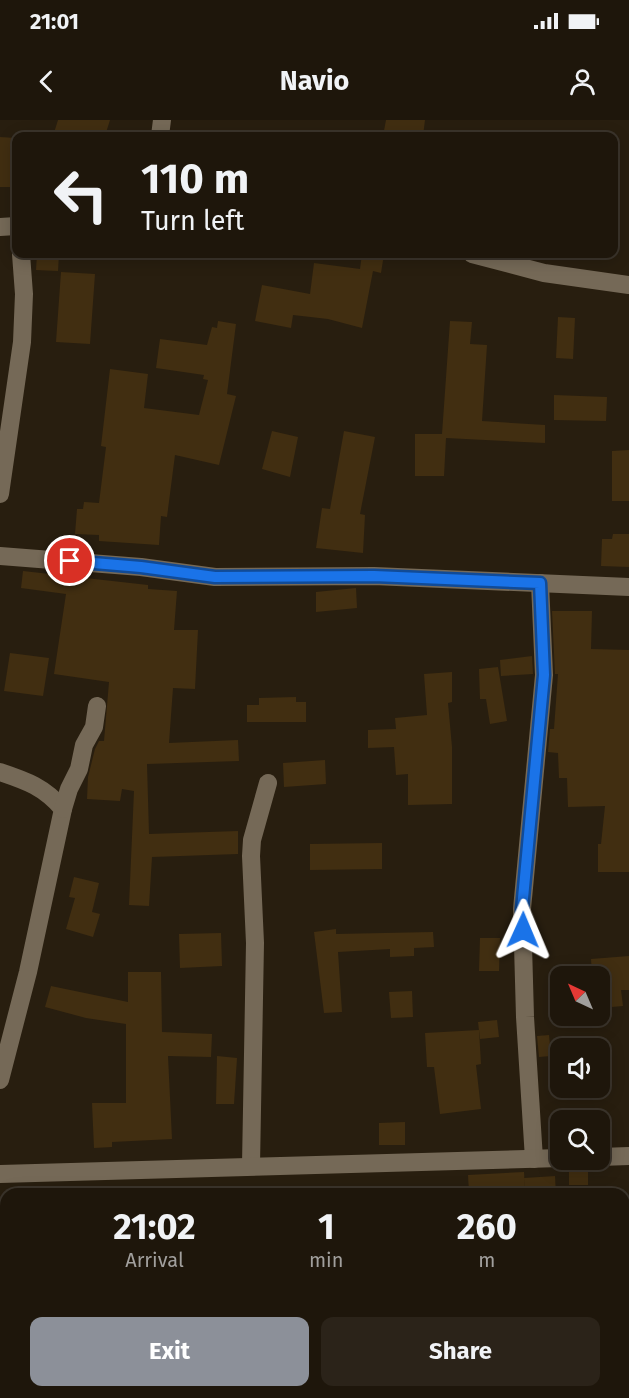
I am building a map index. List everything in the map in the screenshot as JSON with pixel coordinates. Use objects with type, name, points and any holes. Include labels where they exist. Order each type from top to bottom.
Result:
[{"type":"street","points":[[0,494],[22,342],[24,294],[21,258]]},
{"type":"street","points":[[487,258],[544,273],[629,285]]},
{"type":"street","points":[[0,556],[141,567],[215,577],[374,576],[629,587]]},
{"type":"street","points":[[534,1159],[525,1017],[522,909],[544,675],[540,583]]},
{"type":"street","points":[[0,1080],[28,972],[63,809],[79,769],[84,745],[94,727],[97,706]]},
{"type":"street","points":[[0,772],[34,783],[49,793],[63,809]]},
{"type":"street","points":[[251,1165],[255,943],[251,856],[268,783]]},
{"type":"street","points":[[610,1157],[629,1156]]},
{"type":"street","points":[[4,1170],[550,1158]]},
{"type":"building","points":[[58,120],[110,120],[106,132],[54,132]]},
{"type":"building","points":[[386,120],[425,120],[424,132],[384,132]]},
{"type":"building","points":[[0,137],[12,138],[12,187],[0,187]]},
{"type":"building","points":[[37,258],[59,258],[58,271],[36,270]]},
{"type":"building","points":[[361,258],[383,258],[381,273],[373,271],[362,328],[328,319],[293,315],[291,328],[255,321],[262,285],[310,294],[314,263],[360,269]]},
{"type":"building","points":[[61,272],[95,274],[90,344],[56,342]]},
{"type":"building","points":[[558,317],[575,318],[573,359],[556,358]]},
{"type":"building","points":[[218,321],[236,324],[227,394],[236,396],[219,465],[175,455],[167,517],[161,516],[159,545],[99,541],[99,535],[75,534],[77,509],[83,509],[84,502],[99,503],[106,447],[101,446],[110,369],[148,374],[144,408],[199,415],[208,380],[203,379],[204,375],[156,368],[160,339],[207,345],[212,327],[217,328]]},
{"type":"building","points":[[450,321],[472,322],[470,344],[487,345],[482,421],[545,425],[545,443],[446,438],[444,476],[415,476],[415,434],[442,434]]},
{"type":"building","points":[[554,395],[607,397],[606,421],[554,420]]},
{"type":"building","points":[[272,431],[298,437],[290,477],[262,469]]},
{"type":"building","points":[[344,431],[375,437],[360,514],[365,515],[363,553],[316,548],[322,508],[330,509]]},
{"type":"building","points":[[629,450],[629,501],[612,501],[612,451]]},
{"type":"building","points":[[613,534],[629,534],[629,567],[601,566],[602,539],[612,539]]},
{"type":"building","points":[[23,571],[148,585],[148,589],[177,591],[174,630],[198,630],[195,689],[173,688],[169,743],[238,740],[239,761],[147,764],[149,834],[238,831],[238,854],[152,857],[149,906],[129,905],[134,791],[122,789],[120,801],[87,799],[88,777],[95,749],[99,741],[104,741],[109,682],[54,674],[66,594],[21,588]]},
{"type":"building","points":[[356,588],[357,608],[316,612],[316,592]]},
{"type":"building","points":[[552,611],[592,611],[591,649],[629,650],[629,872],[598,872],[598,844],[601,844],[605,806],[568,807],[567,778],[559,778],[558,753],[548,752],[550,729],[554,729],[558,674],[555,674]]},
{"type":"building","points":[[10,653],[49,658],[43,696],[4,691]]},
{"type":"building","points":[[532,656],[533,674],[501,676],[500,660]]},
{"type":"building","points":[[498,667],[507,721],[490,724],[486,699],[480,699],[479,669]]},
{"type":"building","points":[[452,672],[452,702],[448,703],[452,747],[452,804],[408,805],[408,774],[396,775],[394,747],[368,748],[368,730],[396,729],[395,718],[427,715],[424,674]]},
{"type":"building","points":[[296,697],[296,702],[306,702],[306,722],[247,722],[247,705],[259,705],[259,698]]},
{"type":"building","points":[[325,760],[326,784],[284,787],[283,763]]},
{"type":"building","points":[[382,843],[382,869],[310,870],[310,844]]},
{"type":"building","points":[[74,877],[99,883],[92,912],[100,914],[93,937],[66,929],[75,898],[69,897]]},
{"type":"building","points":[[336,929],[336,934],[433,932],[434,947],[414,948],[414,956],[390,957],[390,949],[338,952],[342,1012],[324,1013],[314,932]]},
{"type":"building","points":[[221,933],[222,966],[180,968],[179,934]]},
{"type":"building","points":[[480,938],[500,938],[499,971],[479,971]]},
{"type":"building","points":[[629,956],[629,990],[621,990],[623,1006],[610,1007],[610,966],[591,966],[591,959]]},
{"type":"building","points":[[128,972],[161,972],[162,1032],[212,1034],[211,1057],[168,1056],[172,1139],[112,1142],[112,1147],[94,1148],[92,1103],[126,1103],[126,1024],[86,1018],[45,1007],[51,986],[128,1002]]},
{"type":"building","points":[[412,991],[413,1017],[391,1018],[389,992]]},
{"type":"building","points":[[497,1020],[499,1037],[480,1039],[478,1022]]},
{"type":"building","points":[[479,1030],[481,1064],[476,1065],[481,1109],[440,1114],[434,1067],[427,1067],[425,1033]]},
{"type":"building","points":[[549,1035],[550,1056],[539,1057],[537,1036]]},
{"type":"building","points":[[217,1056],[237,1058],[234,1104],[216,1104]]},
{"type":"building","points":[[405,1122],[405,1145],[379,1145],[379,1123]]},
{"type":"building","points":[[569,1170],[588,1170],[588,1185],[569,1185]]},
{"type":"building","points":[[524,1172],[525,1188],[469,1188],[468,1175]]},
{"type":"building","points":[[555,1176],[556,1188],[525,1188],[524,1178]]},
{"type":"route","points":[[70,561],[141,567],[215,577],[374,576],[540,583],[544,675],[522,909],[523,930]]}]
